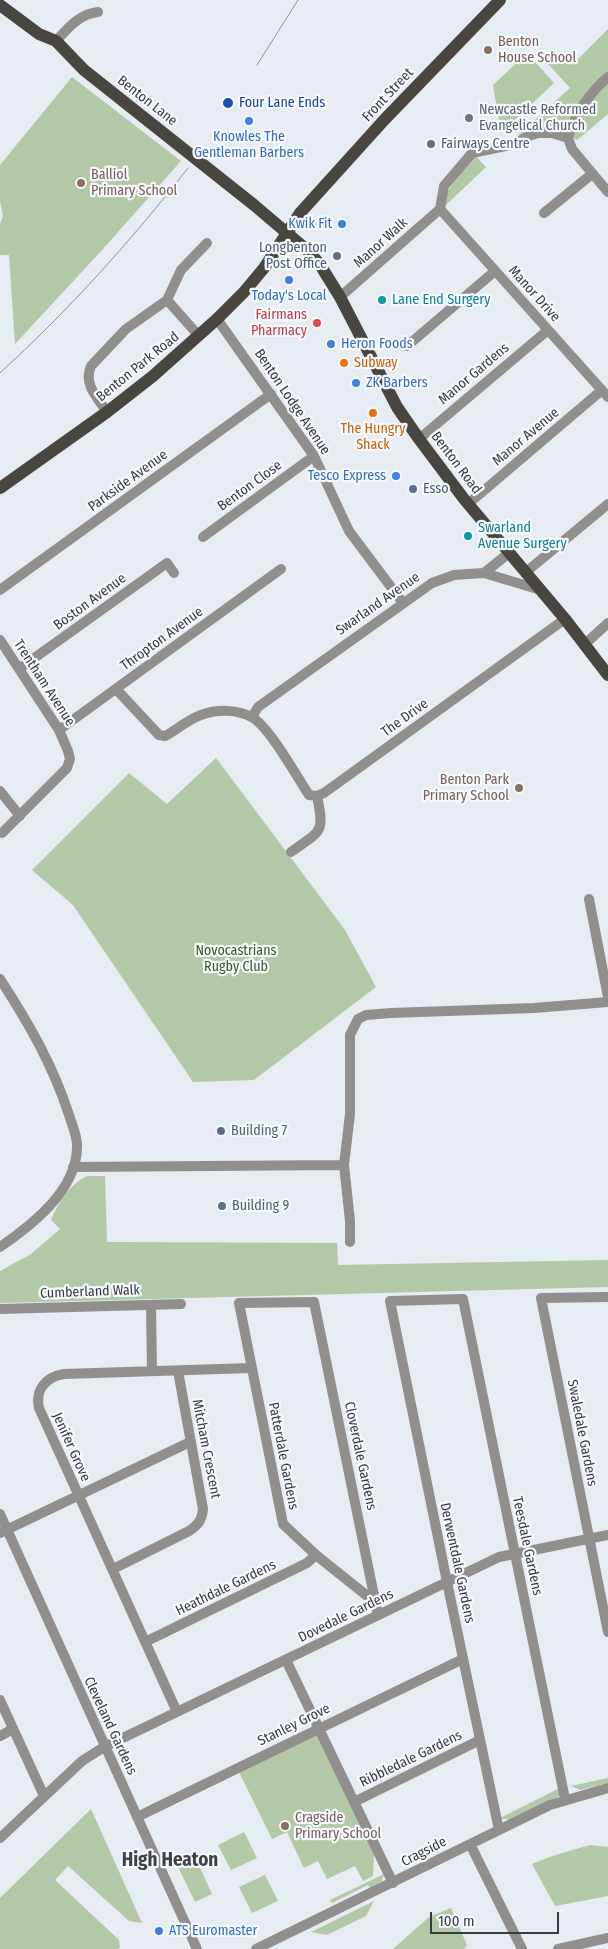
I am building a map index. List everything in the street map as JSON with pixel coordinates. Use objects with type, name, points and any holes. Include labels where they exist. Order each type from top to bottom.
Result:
[{"type":"main road","name":"Front Street","points":[[286,232],[300,213],[386,118],[500,0]]},
{"type":"main road","name":"Benton Lane","points":[[0,5],[39,34],[56,41],[84,70],[104,87],[286,232]]},
{"type":"main road","name":"Benton Road","points":[[286,232],[319,263],[340,297],[397,407],[419,439],[468,504],[565,619],[608,675]]},
{"type":"main road","name":"Benton Park Road","points":[[0,488],[107,412],[154,376],[199,336],[246,290],[286,232]]},
{"type":"street","points":[[56,41],[82,17],[89,13],[98,12]]},
{"type":"street","points":[[608,77],[596,87],[582,106],[573,120],[568,138],[572,149],[608,192]]},
{"type":"street","points":[[440,209],[444,186],[472,153],[515,144],[526,137],[538,133],[552,133],[568,138]]},
{"type":"street","points":[[544,213],[592,174]]},
{"type":"street","name":"Manor Drive","points":[[440,209],[605,394]]},
{"type":"street","name":"Manor Walk","points":[[340,297],[440,209]]},
{"type":"street","points":[[107,412],[88,384],[88,373],[91,366],[126,329],[166,300],[181,270],[207,243]]},
{"type":"street","points":[[408,346],[495,271]]},
{"type":"street","points":[[166,300],[199,336]]},
{"type":"street","name":"Benton Lodge Avenue","points":[[217,319],[272,394],[314,456],[348,531],[404,603]]},
{"type":"street","name":"Manor Gardens","points":[[419,439],[548,330]]},
{"type":"street","name":"Parkside Avenue","points":[[0,590],[272,394]]},
{"type":"street","name":"Manor Avenue","points":[[468,504],[605,394]]},
{"type":"street","name":"Benton Close","points":[[203,537],[314,456]]},
{"type":"street","points":[[526,572],[608,504]]},
{"type":"street","points":[[484,573],[510,553]]},
{"type":"street","name":"Boston Avenue","points":[[19,669],[167,563],[174,573]]},
{"type":"street","name":"Thropton Avenue","points":[[59,730],[281,569]]},
{"type":"street","name":"Swarland Avenue","points":[[252,717],[258,707],[432,583],[454,574],[484,573],[541,590]]},
{"type":"street","name":"The Drive","points":[[317,796],[565,619]]},
{"type":"street","points":[[585,644],[608,623]]},
{"type":"street","name":"Trentham Avenue","points":[[0,640],[59,730],[70,759],[67,768],[2,834]]},
{"type":"street","points":[[116,688],[159,735],[166,736],[186,721],[216,710],[252,717],[264,727],[310,794],[317,796],[322,820],[318,832],[291,852]]},
{"type":"street","points":[[0,791],[20,816]]},
{"type":"street","points":[[589,899],[608,996]]},
{"type":"street","points":[[0,979],[34,1032],[64,1099],[78,1148],[67,1183],[44,1214],[0,1247]]},
{"type":"street","points":[[350,1242],[350,1221],[344,1165],[350,1114],[350,1035],[358,1020],[366,1014],[534,1008],[608,1002]]},
{"type":"street","points":[[72,1168],[344,1165]]},
{"type":"street","name":"Swaledale Gardens","points":[[608,1297],[541,1298],[608,1632]]},
{"type":"street","name":"Teesdale Gardens","points":[[390,1301],[463,1299],[565,1799]]},
{"type":"street","name":"Derwentdale Gardens","points":[[390,1301],[499,1830]]},
{"type":"street","name":"Cloverdale Gardens","points":[[238,1303],[314,1302],[378,1615]]},
{"type":"street","name":"Patterdale Gardens","points":[[238,1303],[281,1520],[286,1528],[316,1555],[376,1603]]},
{"type":"street","name":"Cumberland Walk","points":[[0,1309],[181,1304]]},
{"type":"street","points":[[151,1305],[152,1371]]},
{"type":"street","name":"Jenifer Grove","points":[[177,1712],[39,1408],[38,1397],[41,1386],[52,1377],[64,1374],[251,1368]]},
{"type":"street","name":"Mitcham Crescent","points":[[113,1569],[189,1532],[197,1526],[202,1518],[203,1509],[178,1371]]},
{"type":"street","points":[[4,1531],[190,1442]]},
{"type":"street","name":"Cleveland Gardens","points":[[0,1514],[4,1531],[197,1949]]},
{"type":"street","name":"Dovedale Gardens","points":[[0,1838],[82,1761],[104,1747],[498,1557],[608,1535]]},
{"type":"street","name":"Heathdale Gardens","points":[[145,1642],[306,1564],[316,1555]]},
{"type":"street","name":"Stanley Grove","points":[[137,1817],[463,1659]]},
{"type":"street","points":[[286,1660],[393,1883]]},
{"type":"street","points":[[0,1700],[44,1796]]},
{"type":"street","points":[[0,1736],[13,1729]]},
{"type":"street","name":"Ribbledale Gardens","points":[[354,1802],[480,1740]]},
{"type":"street","name":"Cragside","points":[[256,1949],[565,1799],[608,1788]]},
{"type":"street","points":[[470,1844],[522,1949]]},
{"type":"street","points":[[558,1949],[608,1938]]},
{"type":"green space","points":[[608,29],[608,72],[588,90],[567,123],[559,129],[536,128],[518,135],[570,88],[548,64],[560,53],[572,65]]},
{"type":"green space","points":[[527,53],[554,83],[501,133],[493,85]]},
{"type":"green space","name":"Balliol Primary School","points":[[72,77],[181,161],[15,344],[9,255],[0,255],[0,224],[3,216],[0,201],[0,165]]},
{"type":"green space","points":[[608,83],[608,114],[577,140],[572,137],[592,101]]},
{"type":"green space","points":[[474,154],[486,167],[445,206],[444,196]]},
{"type":"green space","name":"Novocastrians Rugby Club","points":[[216,758],[345,930],[376,987],[254,1080],[193,1082],[73,905],[32,870],[129,773],[167,804]]},
{"type":"green space","points":[[87,1176],[105,1176],[107,1242],[337,1243],[338,1265],[608,1260],[608,1287],[0,1303],[0,1271],[31,1254],[60,1229],[51,1220],[54,1214],[70,1189]]},
{"type":"green space","points":[[317,1733],[374,1853],[373,1876],[363,1881],[355,1866],[327,1879],[318,1861],[304,1868],[287,1832],[272,1839],[239,1772]]},
{"type":"green space","points":[[608,1778],[608,1783],[580,1790],[571,1786]]},
{"type":"green space","points":[[560,1788],[560,1795],[556,1798],[510,1820],[500,1818]]},
{"type":"green space","points":[[91,1809],[142,1923],[129,1921],[68,1866],[55,1880],[119,1940],[120,1947],[118,1949],[0,1949],[0,1898]]},
{"type":"green space","points":[[244,1832],[257,1858],[231,1870],[218,1845]]},
{"type":"green space","points":[[590,1845],[608,1847],[608,1896],[555,1906],[532,1864]]},
{"type":"green space","points":[[196,1859],[212,1894],[195,1902],[178,1867]]},
{"type":"green space","points":[[384,1874],[382,1881],[370,1888],[368,1885],[332,1903],[330,1900]]},
{"type":"green space","points":[[265,1875],[278,1901],[252,1913],[239,1887]]},
{"type":"green space","points":[[374,1901],[366,1916],[327,1935],[311,1932]]},
{"type":"green space","points":[[451,1908],[467,1945],[464,1949],[393,1949],[429,1917]]},
{"type":"tram line","points":[[257,65],[298,0]]},
{"type":"tram line","points":[[0,373],[75,300],[144,222],[188,168]]},
{"type":"place","name":"Benton House School","points":[[488,50]]},
{"type":"place","name":"Four Lane Ends","points":[[228,103]]},
{"type":"place","name":"Newcastle Reformed Evangelical Church","points":[[469,118]]},
{"type":"place","name":"Knowles The Gentleman Barbers","points":[[249,121]]},
{"type":"place","name":"Fairways Centre","points":[[431,144]]},
{"type":"place","name":"Balliol Primary School","points":[[81,183]]},
{"type":"place","name":"Kwik Fit","points":[[342,224]]},
{"type":"place","name":"Longbenton Post Office","points":[[337,256]]},
{"type":"place","name":"Today's Local","points":[[289,280]]},
{"type":"place","name":"Lane End Surgery","points":[[382,300]]},
{"type":"place","name":"Fairmans Pharmacy","points":[[317,323]]},
{"type":"place","name":"Heron Foods","points":[[331,344]]},
{"type":"place","name":"Subway","points":[[344,363]]},
{"type":"place","name":"ZK Barbers","points":[[356,383]]},
{"type":"place","name":"The Hungry Shack","points":[[373,413]]},
{"type":"place","name":"Tesco Express","points":[[396,476]]},
{"type":"place","name":"Esso","points":[[413,489]]},
{"type":"place","name":"Swarland Avenue Surgery","points":[[468,536]]},
{"type":"place","name":"Benton Park Primary School","points":[[519,788]]},
{"type":"place","name":"Building 7","points":[[221,1131]]},
{"type":"place","name":"Building 9","points":[[222,1206]]},
{"type":"place","name":"Cragside Primary School","points":[[285,1826]]},
{"type":"place","name":"ATS Euromaster","points":[[159,1931]]},
{"type":"district","name":"High Heaton","points":[[170,1861]]}]
